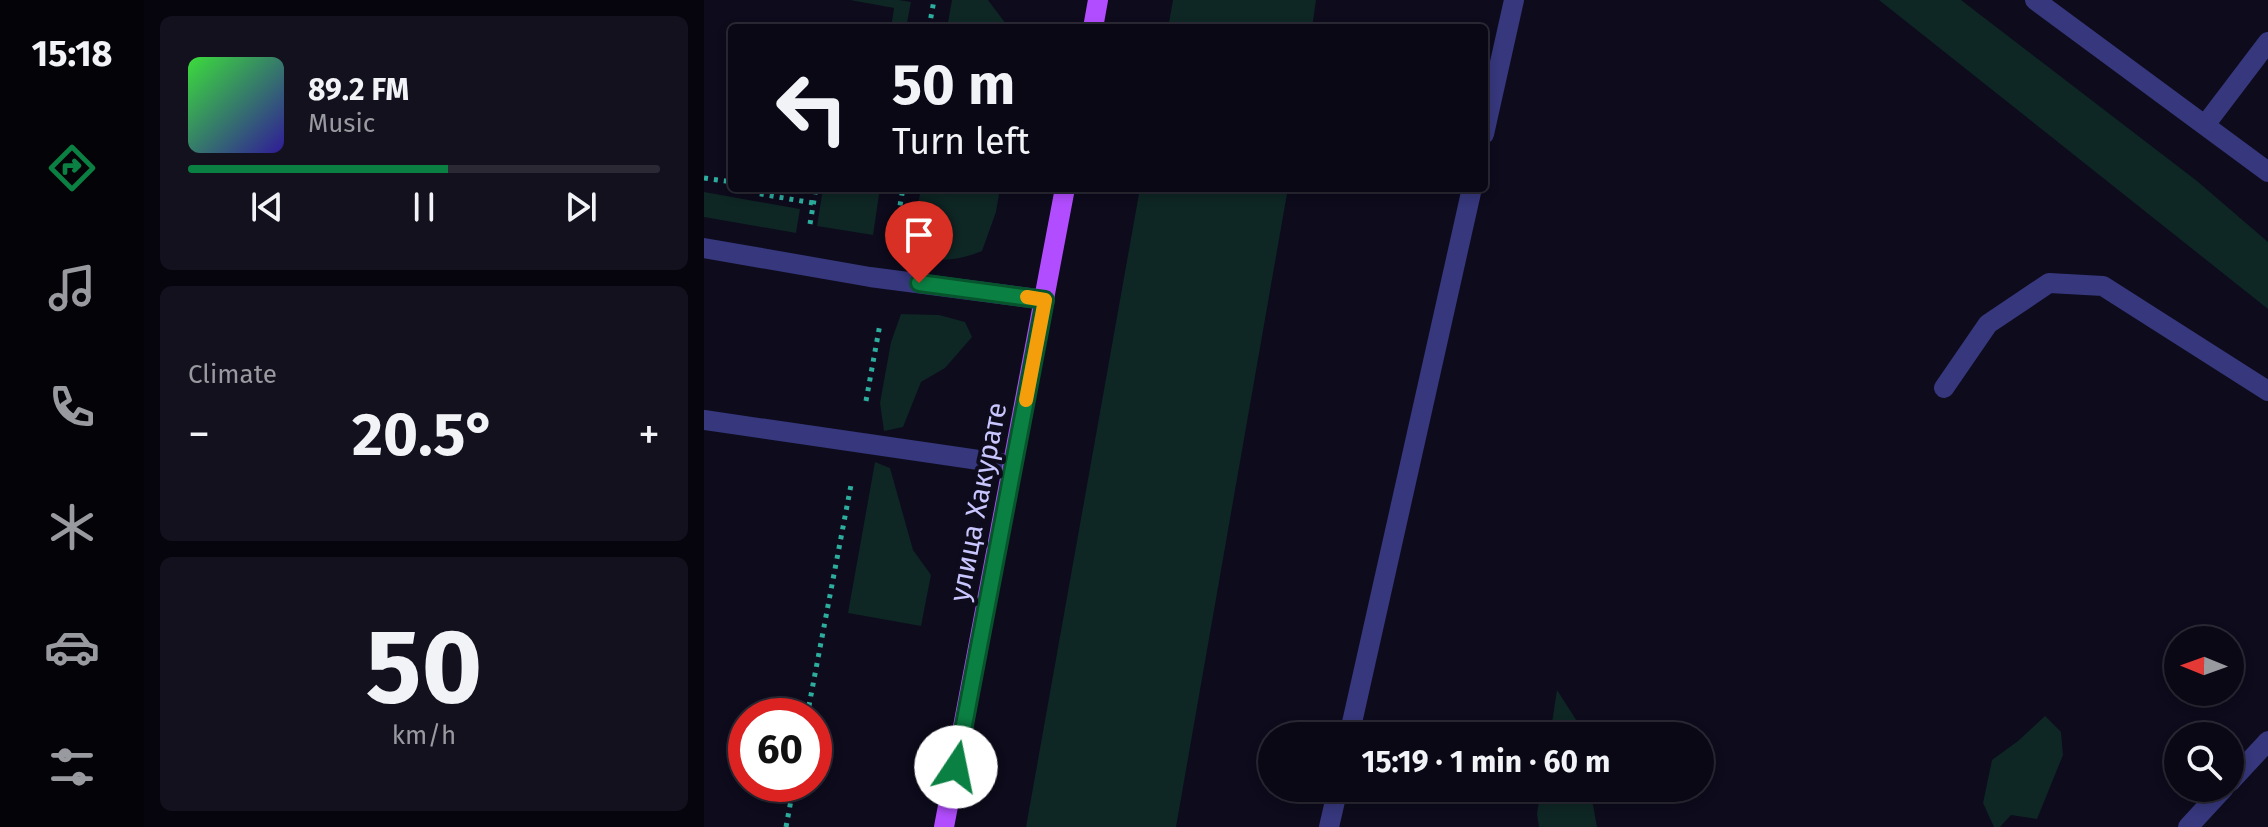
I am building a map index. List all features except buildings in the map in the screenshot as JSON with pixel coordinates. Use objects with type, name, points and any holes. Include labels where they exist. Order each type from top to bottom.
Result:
[{"type":"main road","points":[[1094,24],[1098,0]]},
{"type":"main road","name":"улица Хакурате","points":[[944,827],[1064,192]]},
{"type":"lane","points":[[1488,116],[1514,0]]},
{"type":"lane","points":[[2035,0],[2268,172]]},
{"type":"lane","points":[[2205,125],[2268,42]]},
{"type":"lane","points":[[1352,722],[1471,192]]},
{"type":"lane","points":[[704,248],[870,277],[1045,300]]},
{"type":"lane","points":[[1944,388],[1988,324],[2049,283],[2103,286],[2268,391]]},
{"type":"lane","points":[[704,420],[1013,465]]},
{"type":"lane","points":[[2244,767],[2268,741]]},
{"type":"lane","points":[[1329,827],[1335,802]]},
{"type":"lane","points":[[2188,827],[2211,802]]},
{"type":"path","points":[[930,24],[934,0]]},
{"type":"path","points":[[704,178],[728,181]]},
{"type":"path","points":[[755,192],[813,203]]},
{"type":"path","points":[[786,827],[791,802]]},
{"type":"green space","points":[[850,0],[911,2],[907,24],[892,24],[894,8]]},
{"type":"green space","points":[[952,0],[988,0],[1006,24],[948,24]]},
{"type":"green space","points":[[1173,0],[1316,0],[1313,24],[1169,24]]},
{"type":"green space","points":[[1879,0],[1961,0],[2197,181],[2268,242],[2268,309]]},
{"type":"green space","points":[[704,192],[800,209],[796,233],[704,217]]},
{"type":"green space","points":[[822,192],[879,192],[873,235],[817,226]]},
{"type":"green space","points":[[920,192],[999,192],[996,212],[982,251],[949,260],[934,259],[916,256],[912,241]]},
{"type":"green space","points":[[1139,192],[1287,192],[1176,827],[1026,827]]},
{"type":"green space","points":[[901,314],[939,315],[965,322],[972,337],[945,368],[921,382],[903,427],[884,431],[880,403],[891,342]]},
{"type":"green space","points":[[875,462],[890,468],[913,550],[931,575],[921,626],[848,613]]},
{"type":"green space","points":[[1557,690],[1577,722],[1552,722]]},
{"type":"green space","points":[[2045,716],[2061,732],[2063,755],[2037,819],[2011,815],[2000,827],[1994,827],[1983,803],[1992,760]]},
{"type":"green space","points":[[1539,802],[1593,802],[1597,827],[1539,827]]},
{"type":"slow traffic","points":[[1026,400],[1045,300],[1027,297]]},
{"type":"route","points":[[919,283],[1045,300],[956,767]]}]
